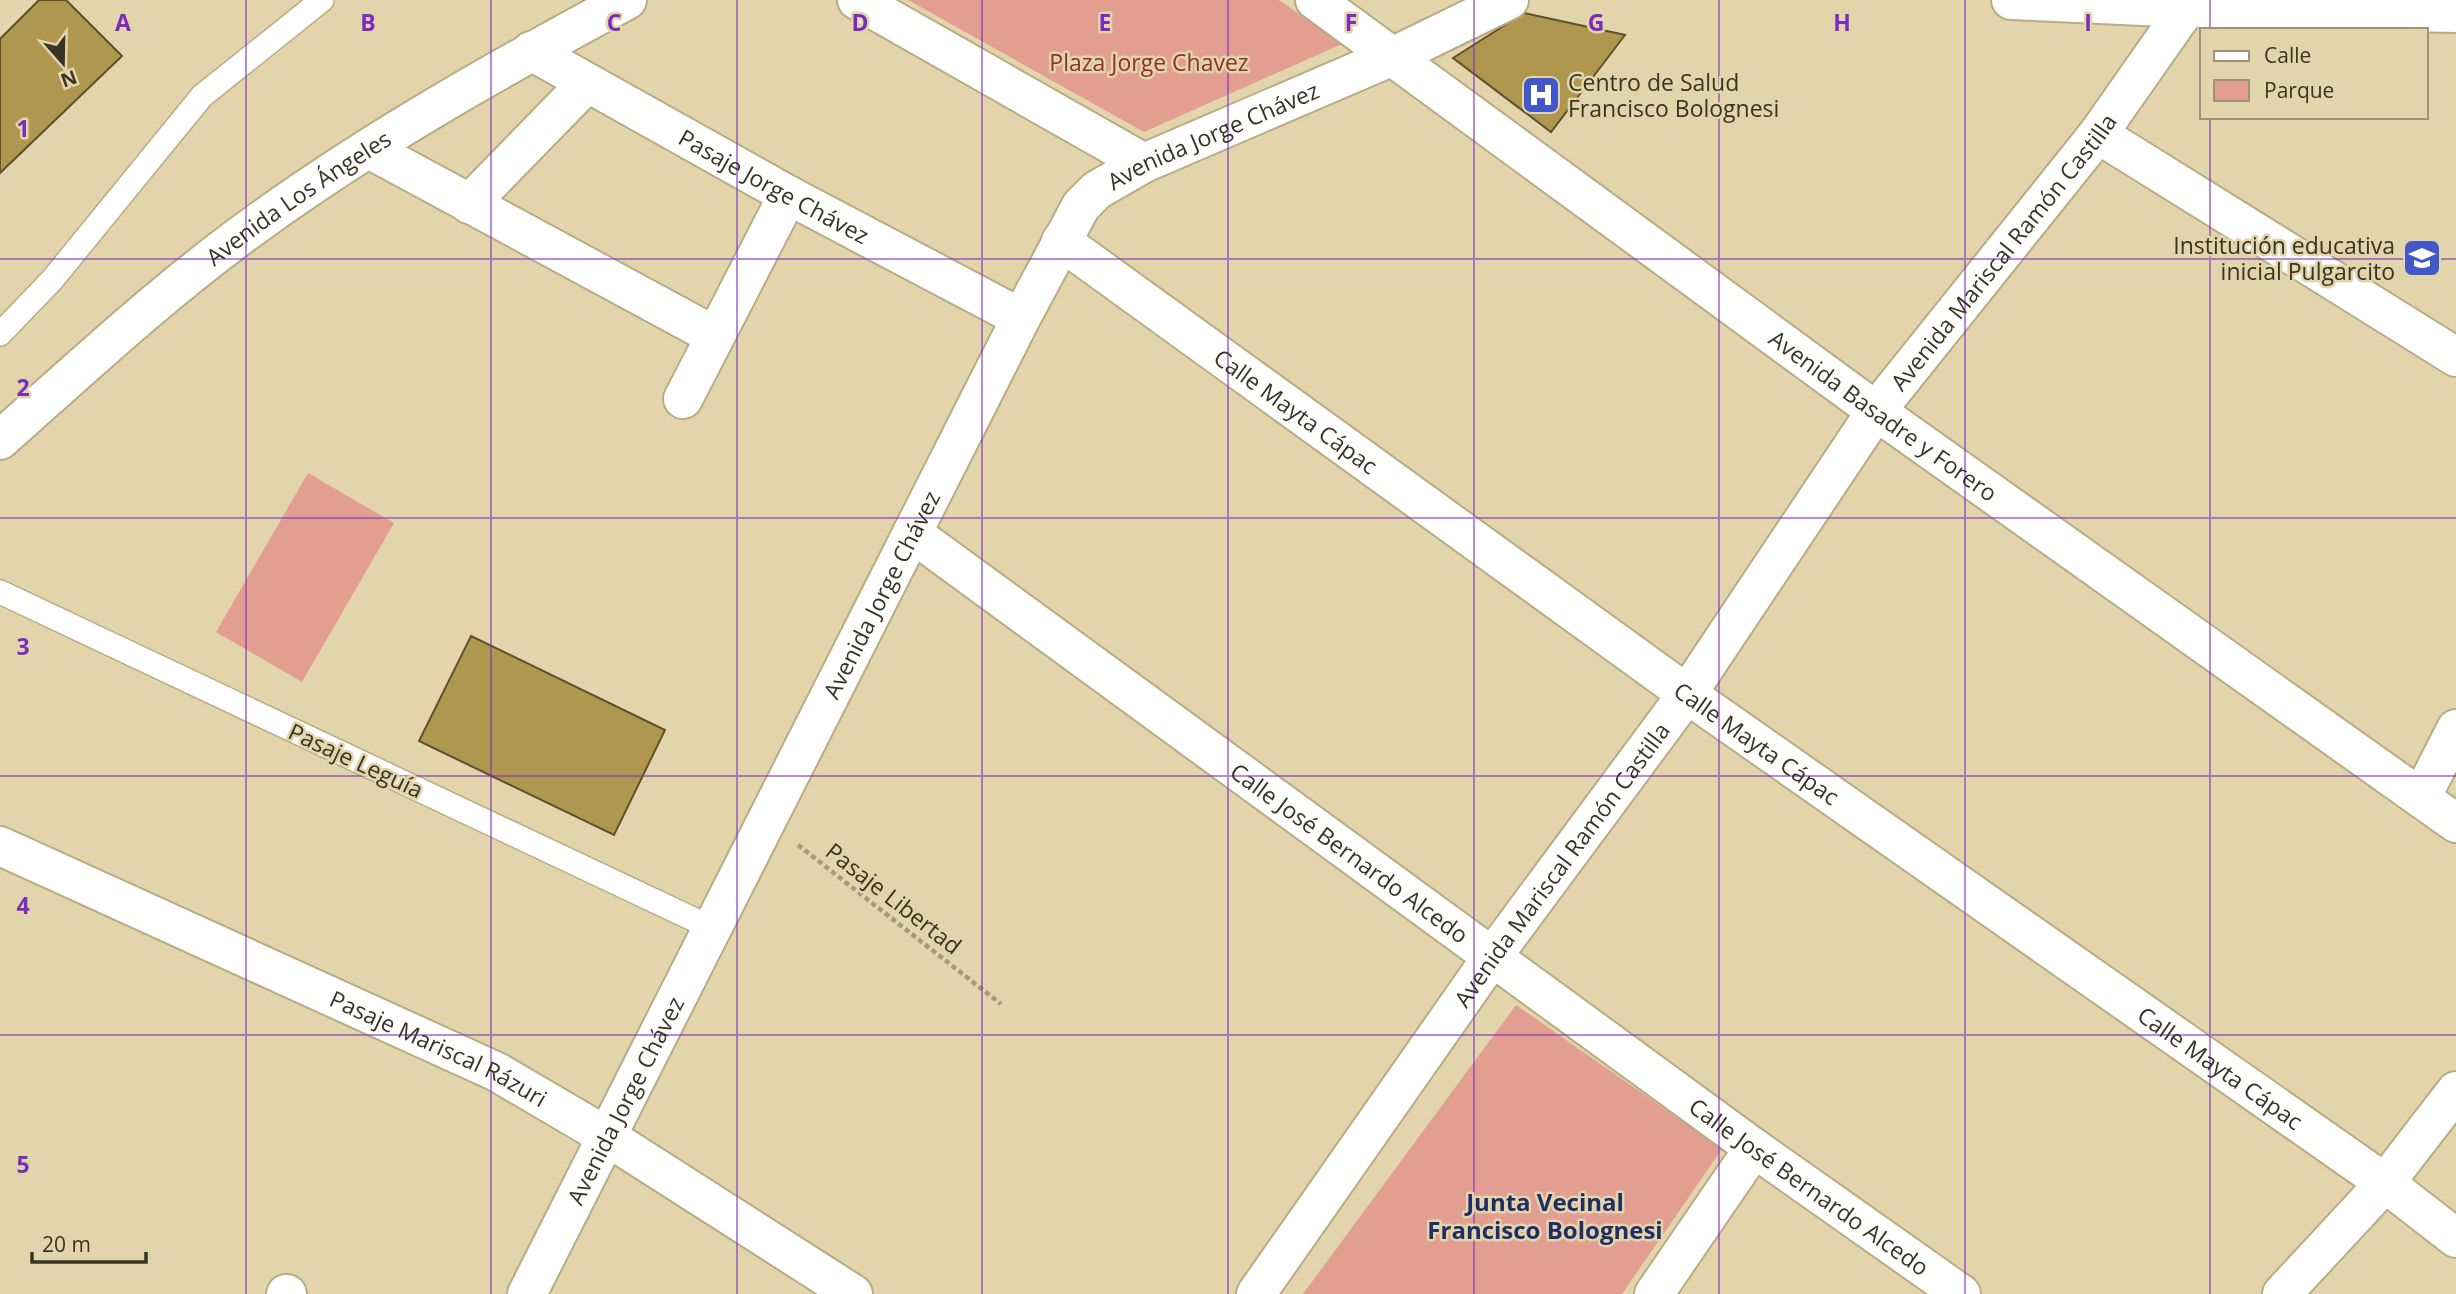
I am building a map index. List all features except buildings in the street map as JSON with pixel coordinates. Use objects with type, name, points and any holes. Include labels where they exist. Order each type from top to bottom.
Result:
[{"type":"street","name":"Avenida Los Ángeles","points":[[0,440],[155,302],[256,224],[369,149],[531,51],[627,0]]},
{"type":"street","points":[[857,0],[1144,163]]},
{"type":"street","name":"Avenida Basadre y Forero","points":[[1315,0],[1875,411],[2456,824]]},
{"type":"street","name":"Avenida Jorge Chávez","points":[[527,1294],[1021,318],[1081,206],[1097,190],[1144,163],[1391,57],[1509,0]]},
{"type":"street","points":[[2011,0],[2456,13]]},
{"type":"street","name":"Avenida Mariscal Ramón Castilla","points":[[1256,1294],[1492,957],[1687,694],[1875,411],[2098,134],[2190,4]]},
{"type":"street","name":"Pasaje Jorge Chávez","points":[[531,51],[788,195],[1021,318]]},
{"type":"street","points":[[469,204],[587,83]]},
{"type":"street","points":[[2098,134],[2456,357]]},
{"type":"street","points":[[369,149],[715,336]]},
{"type":"street","points":[[683,399],[788,195]]},
{"type":"street","name":"Calle Mayta Cápac","points":[[1061,241],[1687,694],[2385,1183],[2456,1238]]},
{"type":"street","name":"Calle José Bernardo Alcedo","points":[[912,533],[1754,1149],[1961,1294]]},
{"type":"street","points":[[2421,798],[2456,729]]},
{"type":"street","name":"Pasaje Mariscal Rázuri","points":[[0,846],[497,1072],[606,1136],[853,1294]]},
{"type":"street","points":[[2282,1294],[2385,1183],[2456,1091]]},
{"type":"street","points":[[1654,1294],[1754,1149]]},
{"type":"lane","points":[[0,334],[52,280],[202,96],[322,0]]},
{"type":"lane","name":"Pasaje Leguía","points":[[0,592],[712,928]]},
{"type":"path","name":"Pasaje Libertad","points":[[766,820],[1001,1004]]},
{"type":"green space","name":"Plaza Jorge Chavez","points":[[908,0],[1279,0],[1342,44],[1144,132]]},
{"type":"green space","points":[[308,473],[394,523],[302,682],[216,632]]},
{"type":"green space","points":[[1516,1005],[1722,1149],[1622,1294],[1303,1294]]},
{"type":"place","name":"Centro de Salud Francisco Bolognesi","points":[[1541,95]]},
{"type":"place","name":"Institución educativa inicial Pulgarcito","points":[[2422,258]]},
{"type":"district","name":"Junta Vecinal Francisco Bolognesi","points":[[1545,1215]]}]
